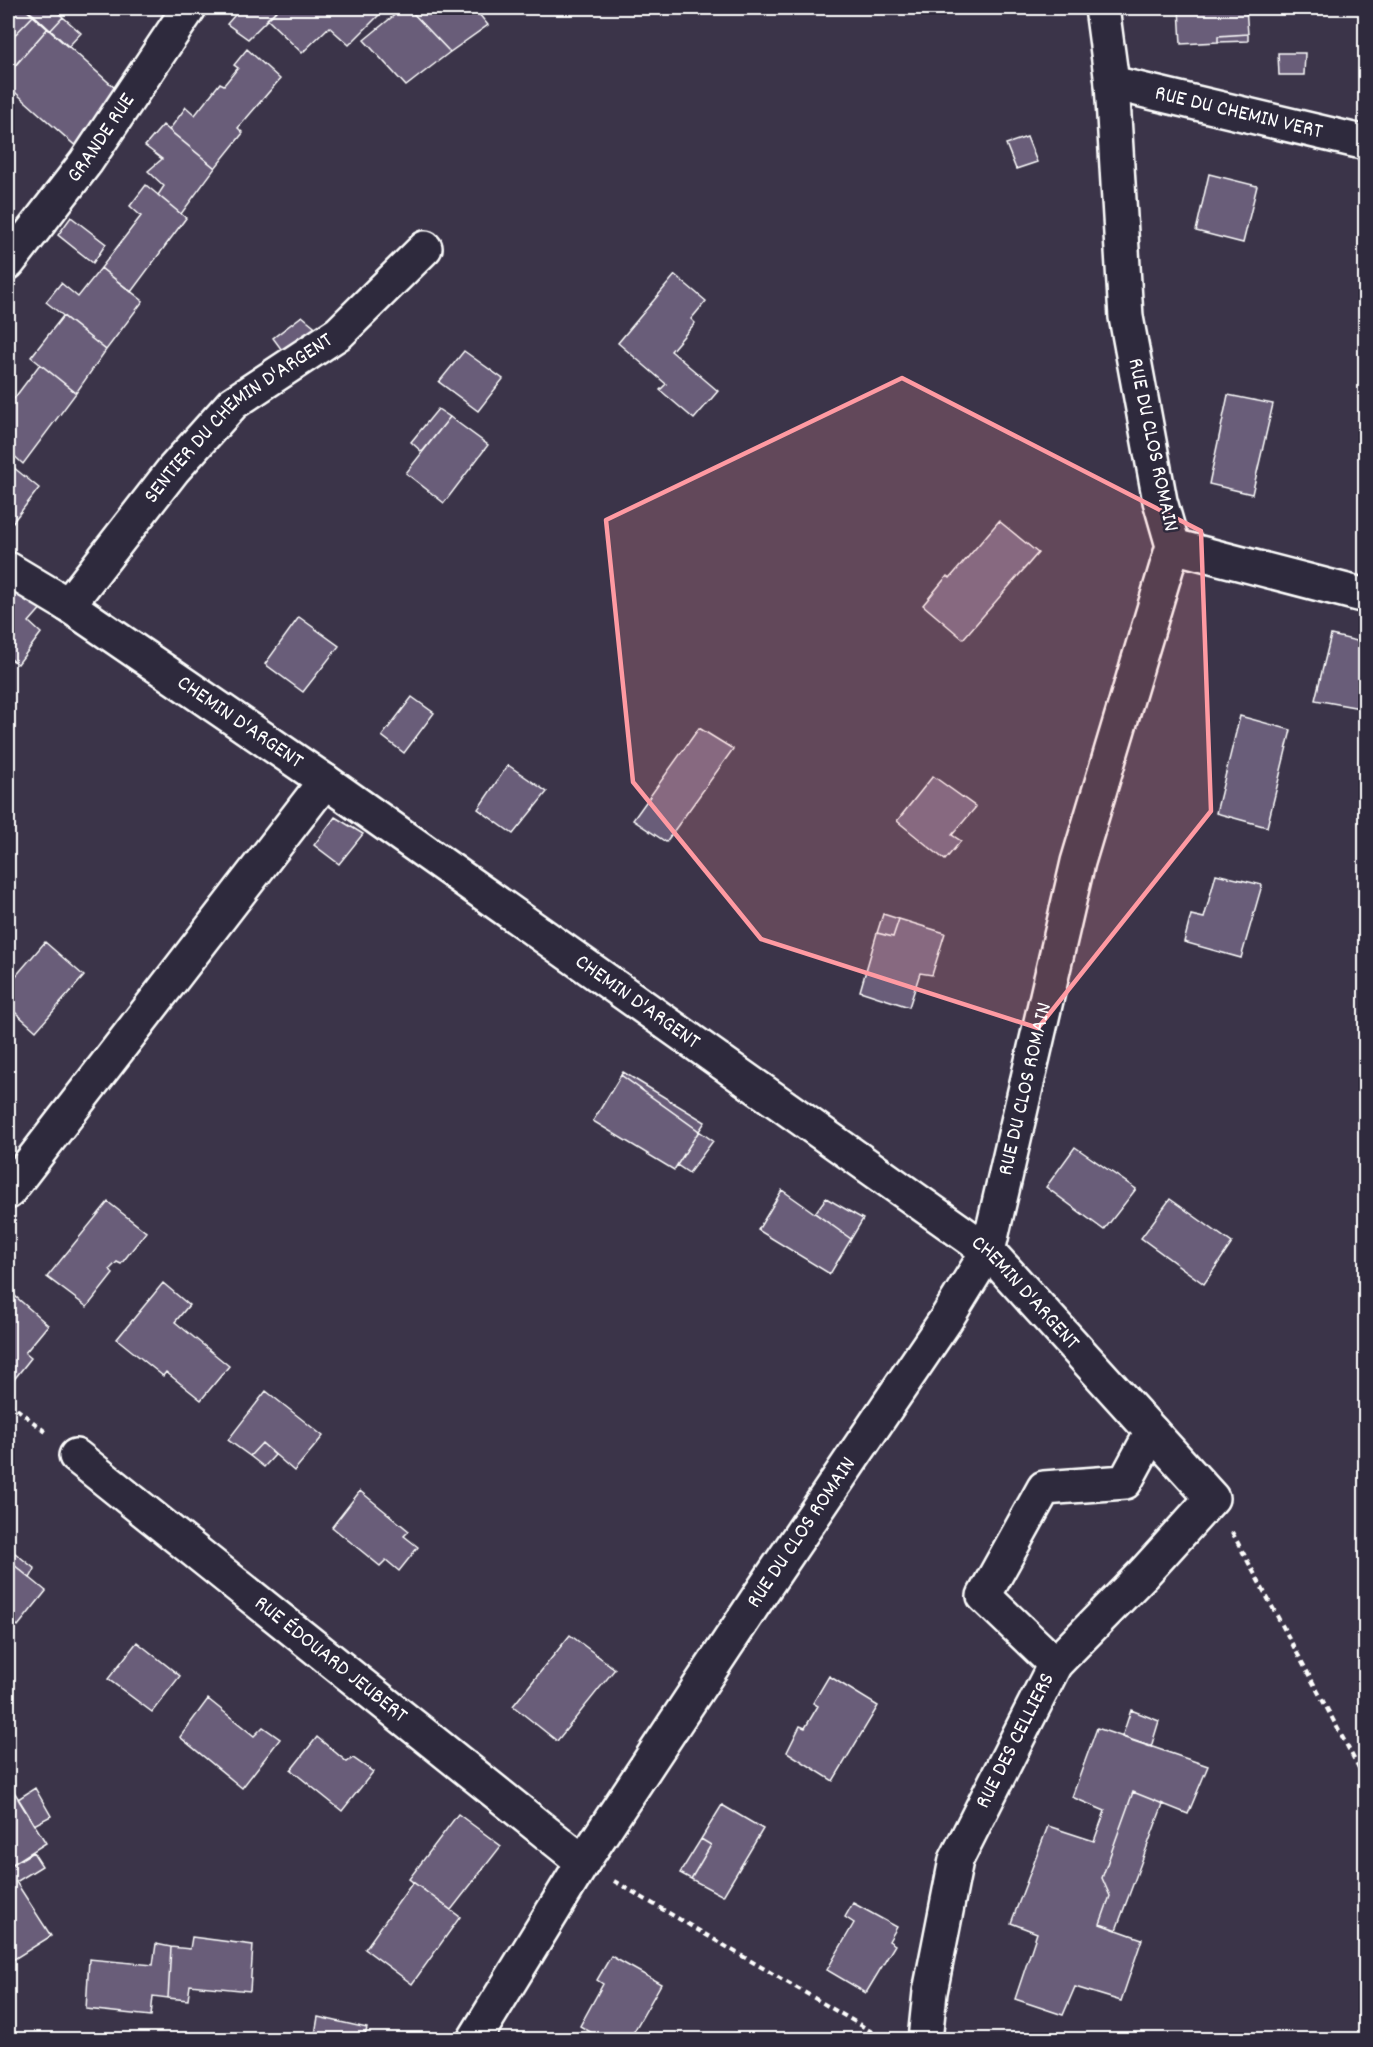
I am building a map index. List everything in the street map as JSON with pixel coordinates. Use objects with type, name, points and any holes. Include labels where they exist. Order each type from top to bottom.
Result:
[{"type":"street","name":"GRANDE RUE","points":[[8,263],[86,162],[189,8]]},
{"type":"street","name":"RUE DU CLOS ROMAIN","points":[[474,2040],[583,1862],[763,1590],[945,1322],[988,1251],[1078,862],[1144,649],[1173,546],[1160,501],[1126,317],[1112,83],[1102,8]]},
{"type":"street","name":"RUE DU CHEMIN VERT","points":[[1112,83],[1365,142]]},
{"type":"street","name":"SENTIER DU CHEMIN D'ARGENT","points":[[68,605],[173,470],[233,403],[339,333],[425,248]]},
{"type":"street","points":[[1173,546],[1365,596]]},
{"type":"street","name":"CHEMIN D'ARGENT","points":[[8,569],[68,605],[325,781],[988,1251],[1212,1498]]},
{"type":"street","points":[[8,1192],[325,781]]},
{"type":"street","points":[[1055,1664],[984,1596],[1044,1488],[1125,1482],[1152,1432]]},
{"type":"street","name":"RUE ÉDOUARD JEUBERT","points":[[76,1456],[583,1862]]},
{"type":"street","name":"RUE DES CELLIERS","points":[[925,2040],[930,1992],[956,1860],[1055,1664],[1144,1573],[1212,1498]]},
{"type":"path","points":[[8,1402],[76,1456]]},
{"type":"path","points":[[1212,1498],[1365,1781]]},
{"type":"path","points":[[583,1862],[886,2040]]},
{"type":"highlighted area","points":[[902,378],[1201,531],[1211,811],[1038,1028],[761,939],[633,782],[606,520]]},
{"type":"building","points":[[13,8],[24,8],[34,15],[8,42],[8,14]]},
{"type":"building","points":[[24,8],[53,8],[63,17],[50,31]]},
{"type":"building","points":[[241,8],[279,8],[248,39],[227,24]]},
{"type":"building","points":[[279,8],[380,8],[383,11],[349,45],[329,27],[302,53],[267,19]]},
{"type":"building","points":[[403,8],[408,8],[450,52],[406,86],[364,40]]},
{"type":"building","points":[[408,8],[474,8],[488,25],[450,52]]},
{"type":"building","points":[[1179,8],[1246,8],[1248,34],[1218,36],[1218,42],[1181,44]]},
{"type":"building","points":[[34,15],[48,28],[10,71],[8,69],[8,42]]},
{"type":"building","points":[[63,17],[81,33],[68,47],[50,31]]},
{"type":"building","points":[[48,28],[117,90],[79,149],[8,86],[8,74]]},
{"type":"building","points":[[1248,34],[1248,41],[1218,42],[1218,36]]},
{"type":"building","points":[[247,49],[280,79],[238,128],[243,133],[215,168],[169,130],[186,107],[195,115],[220,83],[224,85],[238,68],[234,65]]},
{"type":"building","points":[[1278,53],[1305,53],[1304,75],[1279,75]]},
{"type":"building","points":[[163,125],[215,168],[181,214],[158,195],[164,186],[148,171],[162,159],[145,146]]},
{"type":"building","points":[[1027,137],[1037,162],[1016,169],[1006,144]]},
{"type":"building","points":[[1209,174],[1257,186],[1243,243],[1196,231]]},
{"type":"building","points":[[146,185],[186,218],[131,292],[101,268],[141,216],[130,206]]},
{"type":"building","points":[[71,217],[106,244],[93,263],[58,235]]},
{"type":"building","points":[[101,268],[143,301],[106,350],[46,302],[61,283],[78,297]]},
{"type":"building","points":[[675,275],[706,301],[691,319],[695,323],[671,351],[718,391],[694,419],[660,390],[666,384],[618,343]]},
{"type":"building","points":[[1366,296],[1366,320],[1360,318]]},
{"type":"building","points":[[63,316],[106,350],[76,393],[31,357]]},
{"type":"building","points":[[302,316],[325,335],[290,361],[273,338]]},
{"type":"building","points":[[464,351],[503,379],[478,411],[439,382]]},
{"type":"building","points":[[40,364],[76,393],[23,464],[8,450],[8,402],[10,404]]},
{"type":"building","points":[[1228,395],[1273,404],[1252,494],[1209,484]]},
{"type":"building","points":[[438,409],[450,417],[422,452],[411,442]]},
{"type":"building","points":[[450,417],[488,445],[444,503],[406,473]]},
{"type":"building","points":[[8,463],[39,488],[9,527],[8,525]]},
{"type":"building","points":[[999,521],[1038,553],[963,639],[923,605],[947,576],[950,578]]},
{"type":"building","points":[[8,583],[44,605],[29,622],[41,633],[18,664],[8,657]]},
{"type":"building","points":[[299,617],[339,646],[303,692],[265,664]]},
{"type":"building","points":[[1331,635],[1366,643],[1366,709],[1315,700]]},
{"type":"building","points":[[412,697],[434,713],[404,753],[382,736]]},
{"type":"building","points":[[1240,716],[1291,730],[1267,827],[1216,813]]},
{"type":"building","points":[[699,728],[733,749],[666,842],[633,820]]},
{"type":"building","points":[[508,765],[547,792],[513,834],[478,809]]},
{"type":"building","points":[[933,776],[976,807],[952,835],[961,841],[945,860],[897,821]]},
{"type":"building","points":[[335,817],[363,834],[339,864],[314,845]]},
{"type":"building","points":[[1216,874],[1262,885],[1241,958],[1184,942],[1191,915],[1204,918]]},
{"type":"building","points":[[883,914],[899,919],[893,937],[877,933]]},
{"type":"building","points":[[899,919],[945,933],[932,975],[920,973],[909,1007],[860,991],[877,933],[893,937]]},
{"type":"building","points":[[45,942],[84,976],[36,1031],[8,1006],[8,985]]},
{"type":"building","points":[[623,1072],[705,1122],[699,1131],[621,1075]]},
{"type":"building","points":[[621,1075],[699,1131],[674,1170],[593,1121]]},
{"type":"building","points":[[699,1131],[713,1141],[689,1173],[677,1165]]},
{"type":"building","points":[[1075,1147],[1136,1189],[1104,1230],[1046,1187]]},
{"type":"building","points":[[782,1190],[851,1239],[830,1274],[758,1230]]},
{"type":"building","points":[[826,1198],[863,1219],[851,1239],[815,1213]]},
{"type":"building","points":[[1170,1199],[1232,1243],[1204,1284],[1141,1238]]},
{"type":"building","points":[[108,1202],[146,1232],[121,1264],[117,1262],[110,1269],[113,1274],[87,1307],[47,1277]]},
{"type":"building","points":[[163,1283],[189,1305],[175,1322],[229,1366],[201,1400],[166,1372],[163,1376],[117,1339]]},
{"type":"building","points":[[15,1296],[48,1325],[25,1353],[31,1358],[8,1387],[8,1305]]},
{"type":"building","points":[[266,1391],[323,1436],[294,1471],[262,1443],[250,1456],[228,1440]]},
{"type":"building","points":[[262,1443],[275,1455],[264,1467],[250,1456]]},
{"type":"building","points":[[360,1491],[409,1531],[404,1536],[418,1547],[399,1571],[386,1560],[380,1566],[332,1527]]},
{"type":"building","points":[[10,1549],[35,1569],[30,1578],[8,1560]]},
{"type":"building","points":[[8,1560],[46,1591],[18,1626],[8,1618]]},
{"type":"building","points":[[570,1635],[615,1669],[557,1741],[513,1706]]},
{"type":"building","points":[[137,1642],[180,1676],[152,1712],[108,1679]]},
{"type":"building","points":[[829,1676],[878,1706],[833,1781],[787,1752],[800,1726],[805,1728],[818,1706],[813,1703]]},
{"type":"building","points":[[208,1699],[254,1736],[263,1727],[280,1739],[242,1788],[180,1737]]},
{"type":"building","points":[[1131,1710],[1159,1721],[1151,1747],[1122,1737]]},
{"type":"building","points":[[1097,1728],[1208,1766],[1188,1814],[1133,1792],[1102,1878],[1110,1896],[1100,1924],[1142,1939],[1121,2001],[1075,1987],[1063,2015],[1015,1999],[1037,1933],[1011,1923],[1048,1826],[1094,1841],[1105,1811],[1072,1797]]},
{"type":"building","points":[[317,1737],[347,1762],[353,1758],[373,1772],[342,1811],[291,1770]]},
{"type":"building","points":[[8,1782],[46,1843],[8,1867]]},
{"type":"building","points":[[35,1788],[51,1816],[34,1825],[18,1799]]},
{"type":"building","points":[[1133,1792],[1163,1804],[1116,1930],[1100,1924],[1110,1896],[1102,1878]]},
{"type":"building","points":[[722,1805],[763,1829],[723,1896],[691,1879],[711,1845],[701,1839]]},
{"type":"building","points":[[458,1814],[501,1846],[451,1910],[409,1879]]},
{"type":"building","points":[[701,1839],[711,1845],[691,1879],[680,1873]]},
{"type":"building","points":[[33,1852],[42,1866],[16,1882],[51,1936],[8,1963],[8,1867]]},
{"type":"building","points":[[413,1882],[460,1917],[412,1984],[365,1949]]},
{"type":"building","points":[[853,1903],[897,1927],[889,1941],[895,1945],[866,1993],[827,1970],[854,1923],[845,1917]]},
{"type":"building","points":[[192,1937],[253,1945],[250,1991],[190,1985],[188,2000],[168,1998],[171,1947],[190,1949]]},
{"type":"building","points":[[156,1944],[171,1947],[168,1998],[153,1996],[151,2016],[86,2009],[89,1959],[153,1965]]},
{"type":"building","points":[[611,1956],[661,1984],[629,2040],[604,2040],[580,2026],[603,1984],[597,1980]]},
{"type":"building","points":[[318,2017],[367,2028],[364,2040],[314,2040]]}]
